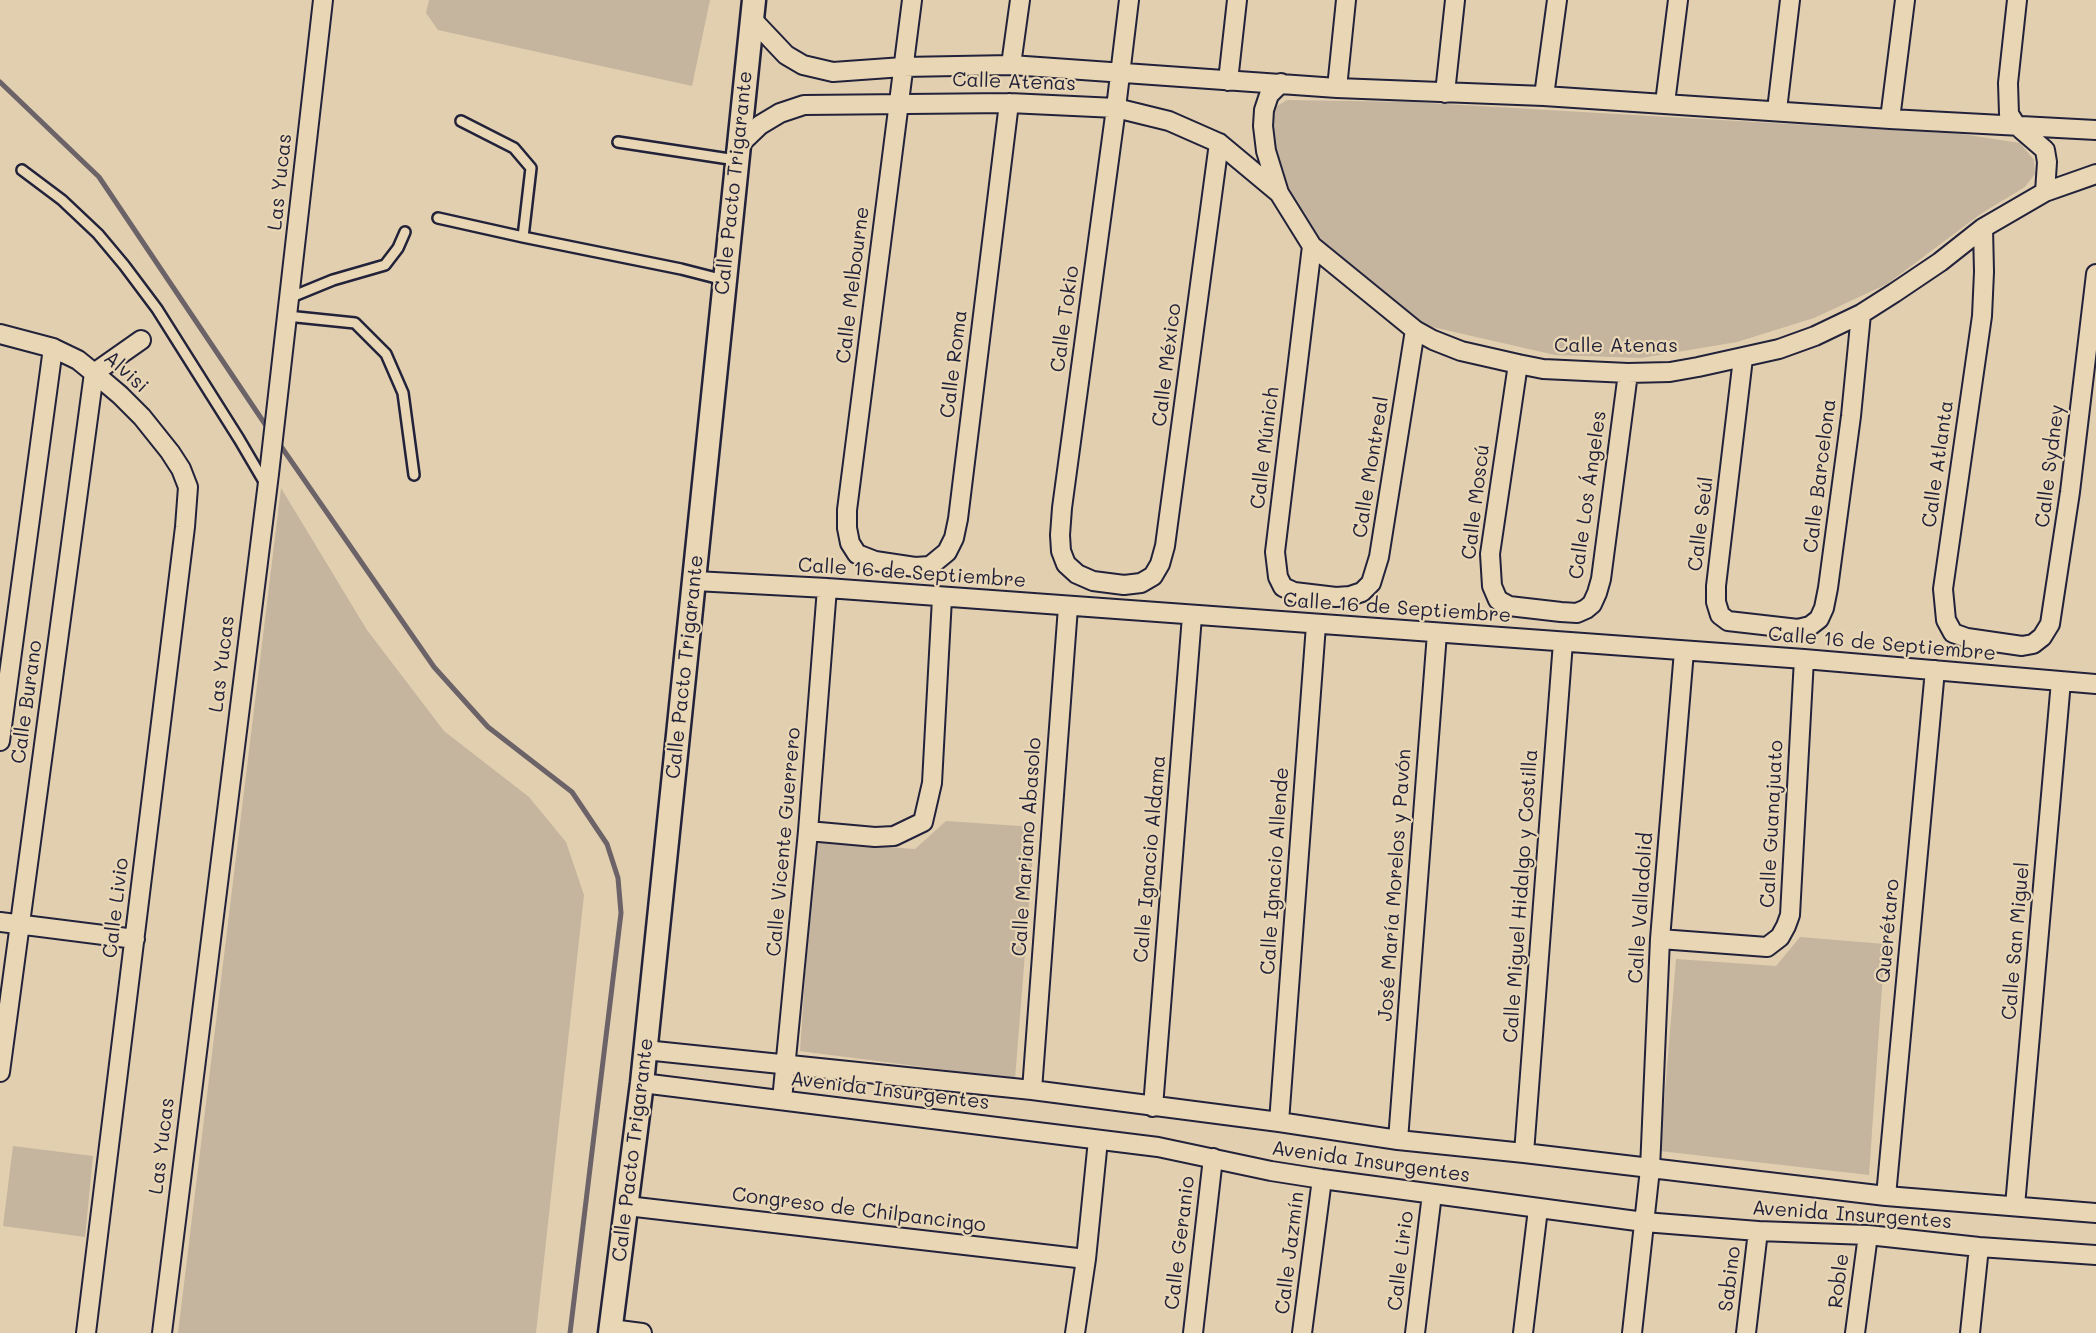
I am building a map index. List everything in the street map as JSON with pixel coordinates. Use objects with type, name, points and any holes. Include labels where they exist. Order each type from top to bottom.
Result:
[{"type":"street","name":"Las Yucas","points":[[162,1333],[268,481],[323,0]]},
{"type":"street","name":"Calle Melbourne","points":[[875,561],[857,554],[850,543],[847,510],[912,0]]},
{"type":"street","points":[[1011,65],[1020,0]]},
{"type":"street","name":"Calle Tokio","points":[[1129,0],[1063,496],[1060,535],[1061,551],[1066,564],[1077,574],[1093,581],[1124,585],[1141,583]]},
{"type":"street","points":[[1228,81],[1237,0]]},
{"type":"street","points":[[1337,88],[1346,0]]},
{"type":"street","points":[[1445,93],[1455,0]]},
{"type":"street","points":[[1544,96],[1557,0]]},
{"type":"street","points":[[1665,104],[1678,0]]},
{"type":"street","points":[[1777,110],[1790,0]]},
{"type":"street","points":[[1890,119],[1905,0]]},
{"type":"street","points":[[2017,0],[2008,83],[2009,114],[2016,125],[2045,150],[2048,162],[2045,192]]},
{"type":"street","name":"Calle Atenas","points":[[752,9],[786,55],[803,65],[833,72],[903,67],[1011,65],[1337,88],[1544,96],[2096,130]]},
{"type":"street","name":"Calle Pacto Trigarante","points":[[611,1331],[642,1083],[752,9]]},
{"type":"street","name":"Calle Atenas","points":[[1281,83],[1269,95],[1264,110],[1266,151],[1279,193],[1312,246],[1415,330],[1433,340],[1461,351],[1553,370],[1670,372],[1779,349],[1815,336],[1861,314],[1940,262],[1983,228],[2045,192],[2096,174]]},
{"type":"street","name":"Calle Atenas","points":[[737,154],[760,125],[780,113],[804,105],[1009,103],[1116,108],[1169,121],[1219,143],[1279,193]]},
{"type":"street","name":"Calle Roma","points":[[875,561],[915,567],[930,566],[947,552],[954,538],[960,507],[1009,103]]},
{"type":"street","name":"Calle México","points":[[1141,583],[1153,576],[1160,564],[1168,530],[1219,143]]},
{"type":"street","name":"Calle Atlanta","points":[[1983,228],[1982,316],[1943,589],[1944,604],[1946,620],[1953,633],[1967,638],[2022,646]]},
{"type":"street","name":"Calle Múnich","points":[[1312,246],[1275,564],[1283,587],[1294,592],[1336,597],[1350,596]]},
{"type":"street","name":"Calle Sydney","points":[[2022,646],[2033,644],[2042,637],[2054,612],[2096,274]]},
{"type":"street","name":"Calle Barcelona","points":[[1798,629],[1810,626],[1819,619],[1824,608],[1851,416],[1861,314]]},
{"type":"street","name":"Calle Montreal","points":[[1350,596],[1362,592],[1371,583],[1379,557],[1415,330]]},
{"type":"street","name":"Alvisi","points":[[0,334],[53,348],[78,360],[94,373],[142,417],[170,452],[181,469],[188,487]]},
{"type":"street","points":[[94,373],[141,340]]},
{"type":"street","name":"Calle Burano","points":[[0,741],[53,348]]},
{"type":"street","name":"Calle Seúl","points":[[1743,358],[1716,602],[1720,615],[1728,621],[1798,629]]},
{"type":"street","name":"Calle Moscú","points":[[1518,364],[1490,554],[1492,586],[1498,600],[1509,606],[1577,613]]},
{"type":"street","name":"Calle Burano","points":[[0,1072],[94,373]]},
{"type":"street","name":"Calle Los Ángeles","points":[[1577,613],[1592,604],[1601,579],[1628,373]]},
{"type":"street","name":"Calle Livio","points":[[86,1333],[185,527],[188,487]]},
{"type":"street","name":"Calle 16 de Septiembre","points":[[695,581],[827,588],[1804,659],[2096,684]]},
{"type":"street","name":"Calle Vicente Guerrero","points":[[782,1100],[808,831],[827,588]]},
{"type":"street","points":[[808,831],[875,837],[894,836],[923,822],[932,783],[942,598]]},
{"type":"street","name":"Calle Mariano Abasolo","points":[[1032,1090],[1068,607]]},
{"type":"street","name":"Calle Ignacio Aldama","points":[[1153,1107],[1192,616]]},
{"type":"street","name":"Calle Ignacio Allende","points":[[1279,1122],[1316,625]]},
{"type":"street","name":"José María Morelos y Pavón","points":[[1398,1140],[1437,633]]},
{"type":"street","name":"Calle Miguel Hidalgo y Costilla","points":[[1524,1153],[1563,642]]},
{"type":"street","name":"Calle Valladolid","points":[[1632,1333],[1650,1169],[1660,939],[1684,651]]},
{"type":"street","name":"Calle Guanajuato","points":[[1660,939],[1767,947],[1780,937],[1786,926],[1790,915],[1804,659]]},
{"type":"street","name":"Querétaro","points":[[1886,1196],[1935,670]]},
{"type":"street","name":"Calle San Miguel","points":[[2015,1206],[2061,681]]},
{"type":"street","points":[[0,921],[135,939]]},
{"type":"street","name":"Avenida Insurgentes","points":[[645,1050],[1032,1090],[1398,1140],[1886,1196],[2096,1213]]},
{"type":"street","name":"Avenida Insurgentes","points":[[642,1083],[1158,1147],[1322,1179],[1644,1222],[1868,1235],[1979,1247],[2096,1255]]},
{"type":"street","points":[[1076,1333],[1098,1140]]},
{"type":"street","name":"Calle Geranio","points":[[1192,1333],[1213,1158]]},
{"type":"street","name":"Calle Jazmín","points":[[1302,1333],[1322,1179]]},
{"type":"street","name":"Calle Lirio","points":[[1415,1333],[1432,1194]]},
{"type":"street","name":"Congreso de Chilpancingo","points":[[627,1206],[1086,1259]]},
{"type":"street","points":[[1523,1333],[1538,1209]]},
{"type":"street","name":"Sabino","points":[[1746,1333],[1758,1230]]},
{"type":"street","name":"Roble","points":[[1855,1333],[1868,1235]]},
{"type":"street","points":[[1970,1333],[1979,1247]]},
{"type":"street","points":[[611,1331],[642,1333]]},
{"type":"lane","points":[[461,121],[514,148],[531,168],[523,237]]},
{"type":"lane","points":[[618,141],[737,154]]},
{"type":"lane","points":[[22,170],[62,200],[98,234],[124,265],[170,329],[268,481]]},
{"type":"lane","points":[[438,218],[724,280]]},
{"type":"lane","points":[[289,298],[333,280],[385,265],[398,248],[405,232]]},
{"type":"lane","points":[[287,316],[355,323],[386,354],[403,393],[414,475]]},
{"type":"shaded area","points":[[429,0],[710,0],[692,86],[438,30],[426,13]]},
{"type":"shaded area","points":[[1287,100],[1410,102],[1962,134],[2020,143],[2034,160],[2035,174],[2025,187],[1982,213],[1887,284],[1814,318],[1737,342],[1641,358],[1555,355],[1428,326],[1364,287],[1313,242],[1280,173],[1271,125],[1274,108]]},
{"type":"shaded area","points":[[281,488],[367,630],[444,731],[529,797],[566,842],[584,895],[536,1333],[178,1333]]},
{"type":"shaded area","points":[[946,821],[1035,827],[1015,1079],[800,1051],[814,842],[915,849]]},
{"type":"shaded area","points":[[1800,937],[1885,944],[1869,1175],[1660,1151],[1676,959],[1776,966]]},
{"type":"shaded area","points":[[13,1146],[93,1156],[85,1237],[3,1226]]},
{"type":"waterway","points":[[0,82],[99,177],[269,430]]},
{"type":"waterway","points":[[278,442],[434,667],[488,727],[572,792],[607,844],[618,878],[621,913],[570,1333]]}]
